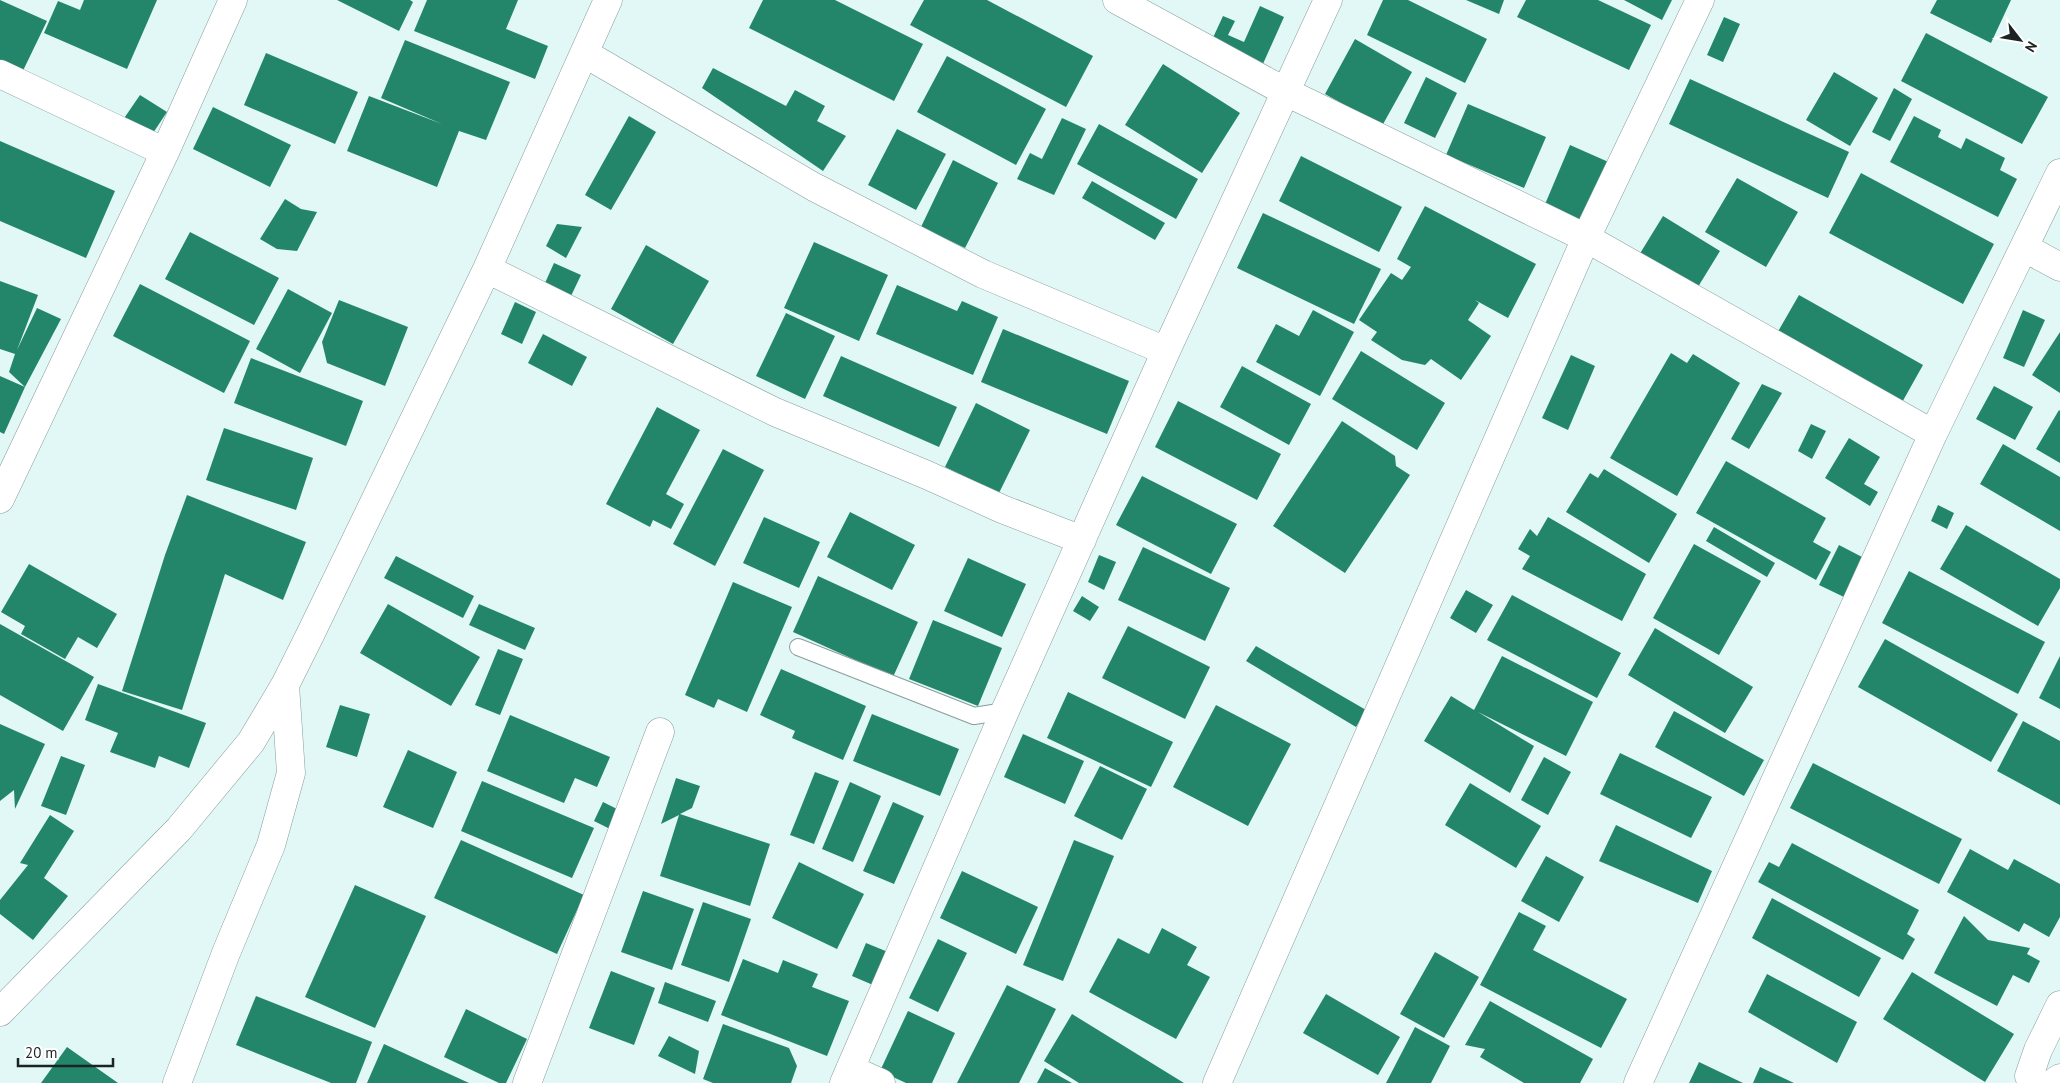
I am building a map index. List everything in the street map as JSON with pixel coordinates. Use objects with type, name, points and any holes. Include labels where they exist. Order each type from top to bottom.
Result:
[{"type":"street","points":[[0,499],[165,152],[233,0]]},
{"type":"street","points":[[0,1012],[179,829],[251,742],[285,685],[487,269],[608,0]]},
{"type":"street","points":[[1116,0],[1286,92],[1586,238],[1933,434]]},
{"type":"street","points":[[881,1083],[847,1076],[1166,351],[1328,0]]},
{"type":"street","points":[[1217,1083],[1586,238],[1700,0]]},
{"type":"street","points":[[584,53],[814,187],[984,274],[1166,351]]},
{"type":"street","points":[[0,74],[165,152]]},
{"type":"street","points":[[1638,1083],[1933,434],[2060,173]]},
{"type":"street","points":[[2025,248],[2060,267]]},
{"type":"street","points":[[487,269],[775,412],[927,474],[1002,509],[1082,540]]},
{"type":"street","points":[[177,1083],[226,953],[274,836],[291,773],[285,685]]},
{"type":"street","points":[[527,1083],[660,732]]},
{"type":"street","points":[[2032,1083],[2029,1076],[2035,1058],[2060,1004]]},
{"type":"street","points":[[2053,1083],[2060,1078]]},
{"type":"lane","points":[[798,647],[974,716],[1006,712]]},
{"type":"building","points":[[0,0],[47,21],[18,81],[0,72]]},
{"type":"building","points":[[84,0],[157,0],[127,69],[44,33],[58,1],[80,10]]},
{"type":"building","points":[[337,0],[410,0],[413,2],[399,31]]},
{"type":"building","points":[[427,0],[518,0],[506,29],[548,46],[535,79],[414,31]]},
{"type":"building","points":[[763,0],[835,0],[923,44],[894,101],[749,28]]},
{"type":"building","points":[[924,0],[987,0],[1093,56],[1066,107],[910,25]]},
{"type":"building","points":[[1383,0],[1408,0],[1487,39],[1465,83],[1367,35]]},
{"type":"building","points":[[1466,0],[1504,0],[1499,14]]},
{"type":"building","points":[[1526,0],[1598,0],[1651,25],[1629,70],[1517,17]]},
{"type":"building","points":[[1624,0],[1672,0],[1662,20]]},
{"type":"building","points":[[1937,0],[2011,0],[1991,43],[1930,13]]},
{"type":"building","points":[[1260,6],[1284,17],[1262,66],[1211,42],[1223,16],[1235,21],[1228,35],[1244,42]]},
{"type":"building","points":[[1724,17],[1740,24],[1723,62],[1707,55]]},
{"type":"building","points":[[1926,33],[2048,97],[2022,144],[1901,81]]},
{"type":"building","points":[[1355,39],[1412,72],[1382,126],[1325,94]]},
{"type":"building","points":[[405,40],[510,82],[486,140],[459,131],[437,187],[347,151],[369,96],[442,124],[381,98]]},
{"type":"building","points":[[266,53],[358,92],[335,144],[244,105]]},
{"type":"building","points":[[947,56],[1046,109],[1016,165],[917,112]]},
{"type":"building","points":[[1163,64],[1240,113],[1202,173],[1125,125]]},
{"type":"building","points":[[713,68],[786,106],[795,90],[825,106],[817,121],[846,136],[823,171],[702,88]]},
{"type":"building","points":[[1834,72],[1878,98],[1850,146],[1806,120]]},
{"type":"building","points":[[1426,77],[1457,93],[1435,138],[1404,123]]},
{"type":"building","points":[[1690,79],[1849,152],[1828,198],[1669,124]]},
{"type":"building","points":[[1894,88],[1912,99],[1890,141],[1872,132]]},
{"type":"building","points":[[140,95],[167,112],[143,148],[116,130]]},
{"type":"building","points":[[1468,104],[1546,137],[1524,188],[1446,155]]},
{"type":"building","points":[[213,107],[291,145],[270,187],[193,149]]},
{"type":"building","points":[[629,116],[656,132],[611,210],[585,195]]},
{"type":"building","points":[[1914,116],[1941,130],[1938,137],[1961,149],[1966,138],[2005,158],[2000,170],[2017,179],[1998,217],[1890,162]]},
{"type":"building","points":[[1062,118],[1086,129],[1054,195],[1017,179],[1030,153],[1042,159]]},
{"type":"building","points":[[1099,124],[1198,179],[1176,219],[1077,164]]},
{"type":"building","points":[[897,129],[946,154],[916,210],[868,185]]},
{"type":"building","points":[[0,141],[115,191],[86,258],[0,221]]},
{"type":"building","points":[[1570,145],[1613,164],[1586,228],[1543,209]]},
{"type":"building","points":[[1301,156],[1402,207],[1379,252],[1279,201]]},
{"type":"building","points":[[953,160],[998,183],[965,248],[921,227]]},
{"type":"building","points":[[1861,173],[1994,244],[1963,304],[1829,233]]},
{"type":"building","points":[[1737,178],[1798,212],[1766,267],[1705,232]]},
{"type":"building","points":[[1092,181],[1165,223],[1155,240],[1082,198]]},
{"type":"building","points":[[285,199],[301,209],[317,212],[297,251],[277,249],[260,239]]},
{"type":"building","points":[[1425,206],[1536,264],[1508,318],[1475,300],[1479,303],[1468,320],[1491,336],[1461,380],[1431,359],[1425,365],[1402,360],[1371,340],[1377,332],[1359,320],[1391,273],[1402,280],[1411,267],[1397,259]]},
{"type":"building","points":[[1263,213],[1381,269],[1354,324],[1237,268]]},
{"type":"building","points":[[1663,216],[1720,251],[1693,295],[1636,260]]},
{"type":"building","points":[[557,224],[582,227],[566,258],[546,246]]},
{"type":"building","points":[[190,232],[279,278],[254,325],[165,279]]},
{"type":"building","points":[[814,242],[888,275],[859,341],[784,308]]},
{"type":"building","points":[[646,245],[709,281],[673,344],[611,309]]},
{"type":"building","points":[[554,263],[581,275],[571,296],[545,283]]},
{"type":"building","points":[[0,281],[38,295],[17,350],[37,308],[61,319],[25,387],[9,372],[15,354],[0,349]]},
{"type":"building","points":[[140,284],[250,341],[224,393],[113,336]]},
{"type":"building","points":[[897,285],[957,311],[962,301],[998,317],[973,375],[876,334]]},
{"type":"building","points":[[288,289],[332,313],[300,373],[256,349]]},
{"type":"building","points":[[1799,295],[1923,365],[1900,406],[1776,335]]},
{"type":"building","points":[[339,300],[408,327],[385,386],[327,363],[322,342]]},
{"type":"building","points":[[515,302],[536,312],[522,344],[501,334]]},
{"type":"building","points":[[1313,310],[1354,332],[1320,396],[1256,362],[1276,324],[1299,336]]},
{"type":"building","points":[[2023,310],[2045,320],[2024,367],[2003,358]]},
{"type":"building","points":[[786,313],[835,336],[805,399],[756,376]]},
{"type":"building","points":[[1003,329],[1129,381],[1107,434],[981,382]]},
{"type":"building","points":[[2060,332],[2060,393],[2032,375]]},
{"type":"building","points":[[543,334],[587,357],[572,386],[528,363]]},
{"type":"building","points":[[1361,351],[1445,403],[1417,450],[1332,399]]},
{"type":"building","points":[[1671,353],[1687,363],[1693,354],[1740,383],[1677,496],[1610,458]]},
{"type":"building","points":[[1571,355],[1595,366],[1568,430],[1542,418]]},
{"type":"building","points":[[841,356],[957,407],[939,447],[823,396]]},
{"type":"building","points":[[251,358],[363,401],[346,446],[234,403]]},
{"type":"building","points":[[1242,366],[1311,404],[1289,445],[1220,407]]},
{"type":"building","points":[[0,376],[25,387],[4,434],[0,432]]},
{"type":"building","points":[[1762,384],[1782,393],[1749,449],[1731,439]]},
{"type":"building","points":[[1994,386],[2033,407],[2015,440],[1976,419]]},
{"type":"building","points":[[1178,401],[1281,454],[1257,500],[1155,447]]},
{"type":"building","points":[[976,403],[1030,430],[999,493],[945,467]]},
{"type":"building","points":[[657,407],[700,430],[666,494],[684,504],[671,529],[653,520],[650,527],[606,504]]},
{"type":"building","points":[[2060,411],[2060,463],[2036,449]]},
{"type":"building","points":[[1342,421],[1395,456],[1396,466],[1410,475],[1345,573],[1273,526]]},
{"type":"building","points":[[1811,424],[1826,431],[1812,459],[1798,451]]},
{"type":"building","points":[[224,428],[313,458],[296,510],[206,480]]},
{"type":"building","points":[[1849,438],[1880,457],[1864,484],[1878,492],[1870,506],[1825,478]]},
{"type":"building","points":[[2003,444],[2060,477],[2060,531],[1980,484]]},
{"type":"building","points":[[723,449],[764,470],[715,566],[673,544]]},
{"type":"building","points":[[1726,461],[1826,518],[1813,542],[1831,552],[1816,580],[1696,513]]},
{"type":"building","points":[[1604,469],[1677,514],[1649,563],[1566,512],[1590,473],[1598,478]]},
{"type":"building","points":[[1142,476],[1237,524],[1211,574],[1116,525]]},
{"type":"building","points":[[187,495],[306,542],[283,600],[225,574],[182,710],[122,691],[165,555]]},
{"type":"building","points":[[1938,505],[1954,513],[1947,529],[1931,521]]},
{"type":"building","points":[[850,512],[915,545],[892,590],[827,557]]},
{"type":"building","points":[[764,517],[820,542],[799,588],[743,563]]},
{"type":"building","points":[[1548,517],[1646,574],[1622,621],[1522,569],[1530,556],[1518,549],[1530,529],[1537,536]]},
{"type":"building","points":[[1966,525],[2060,579],[2060,588],[2038,626],[1940,569]]},
{"type":"building","points":[[1714,527],[1775,563],[1767,577],[1706,541]]},
{"type":"building","points":[[1694,544],[1761,581],[1719,655],[1653,618]]},
{"type":"building","points":[[1839,545],[1864,558],[1844,597],[1819,585]]},
{"type":"building","points":[[1143,547],[1230,588],[1205,641],[1118,600]]},
{"type":"building","points":[[1099,555],[1116,562],[1104,590],[1088,582]]},
{"type":"building","points":[[396,556],[474,596],[463,618],[384,578]]},
{"type":"building","points":[[968,558],[1026,584],[1002,637],[944,611]]},
{"type":"building","points":[[29,564],[117,614],[97,648],[78,637],[65,659],[21,634],[25,626],[1,612]]},
{"type":"building","points":[[1909,571],[2045,642],[2018,694],[1882,623]]},
{"type":"building","points":[[818,576],[918,622],[893,677],[793,632]]},
{"type":"building","points":[[733,582],[792,607],[747,712],[718,699],[714,708],[685,695]]},
{"type":"building","points":[[1466,590],[1493,605],[1476,633],[1450,618]]},
{"type":"building","points":[[1512,595],[1621,653],[1597,698],[1487,640]]},
{"type":"building","points":[[1082,596],[1099,607],[1090,621],[1073,611]]},
{"type":"building","points":[[388,604],[480,657],[451,706],[360,653]]},
{"type":"building","points":[[479,604],[535,628],[525,650],[469,625]]},
{"type":"building","points":[[933,620],[1002,648],[978,706],[909,679]]},
{"type":"building","points":[[0,624],[94,677],[63,731],[0,695]]},
{"type":"building","points":[[1128,626],[1210,667],[1185,719],[1102,678]]},
{"type":"building","points":[[1655,628],[1753,687],[1725,733],[1628,675]]},
{"type":"building","points":[[1885,639],[2018,714],[1991,762],[1858,687]]},
{"type":"building","points":[[1256,646],[1366,710],[1356,727],[1246,661]]},
{"type":"building","points":[[498,649],[523,659],[500,715],[475,705]]},
{"type":"building","points":[[1502,656],[1593,702],[1566,756],[1478,712],[1534,746],[1510,793],[1424,741],[1451,696],[1474,710]]},
{"type":"building","points":[[2060,656],[2060,709],[2039,698]]},
{"type":"building","points":[[781,669],[866,706],[843,760],[792,738],[795,731],[760,715]]},
{"type":"building","points":[[98,684],[206,723],[189,768],[159,756],[155,768],[110,752],[118,733],[85,720]]},
{"type":"building","points":[[1068,692],[1173,742],[1151,787],[1047,738]]},
{"type":"building","points":[[340,705],[370,714],[357,757],[326,747]]},
{"type":"building","points":[[1216,705],[1291,744],[1248,826],[1173,787]]},
{"type":"building","points":[[1674,711],[1764,760],[1744,796],[1655,747]]},
{"type":"building","points":[[872,714],[959,749],[940,796],[853,761]]},
{"type":"building","points":[[510,715],[610,757],[597,787],[575,778],[564,803],[487,771]]},
{"type":"building","points":[[2023,721],[2060,741],[2060,805],[1997,771]]},
{"type":"building","points":[[0,724],[45,744],[15,809],[14,790],[0,801]]},
{"type":"building","points":[[1023,734],[1084,761],[1065,804],[1004,777]]},
{"type":"building","points":[[408,750],[457,772],[433,828],[383,807]]},
{"type":"building","points":[[1620,753],[1712,797],[1691,838],[1600,794]]},
{"type":"building","points":[[61,756],[85,765],[66,815],[41,806]]},
{"type":"building","points":[[1544,757],[1571,772],[1548,815],[1521,800]]},
{"type":"building","points":[[1813,763],[1962,839],[1939,884],[1790,808]]},
{"type":"building","points":[[1100,766],[1147,789],[1122,840],[1074,816]]},
{"type":"building","points":[[815,772],[839,781],[814,844],[790,835]]},
{"type":"building","points":[[676,778],[700,786],[692,808],[680,814],[770,844],[750,906],[660,876],[679,815],[661,824]]},
{"type":"building","points":[[482,781],[594,828],[572,878],[461,831]]},
{"type":"building","points":[[850,782],[881,796],[853,862],[822,849]]},
{"type":"building","points":[[1470,783],[1541,826],[1516,868],[1445,825]]},
{"type":"building","points":[[603,802],[621,811],[612,830],[594,821]]},
{"type":"building","points":[[893,802],[924,816],[894,884],[863,871]]},
{"type":"building","points":[[50,815],[74,831],[44,878],[68,896],[33,940],[0,914],[0,900],[28,865],[20,863]]},
{"type":"building","points":[[1616,825],[1712,871],[1698,903],[1599,861]]},
{"type":"building","points":[[461,840],[584,895],[557,954],[434,898]]},
{"type":"building","points":[[1074,840],[1114,856],[1063,981],[1023,965]]},
{"type":"building","points":[[1792,843],[1919,910],[1907,934],[1915,939],[1903,960],[1758,882],[1769,862],[1779,867]]},
{"type":"building","points":[[1970,849],[2008,870],[2014,859],[2060,884],[2060,917],[2049,937],[2024,923],[2019,932],[1947,892]]},
{"type":"building","points":[[1546,856],[1584,877],[1559,922],[1521,901]]},
{"type":"building","points":[[799,862],[864,894],[837,949],[772,918]]},
{"type":"building","points":[[962,871],[1038,907],[1016,954],[940,918]]},
{"type":"building","points":[[355,885],[426,916],[375,1028],[305,997]]},
{"type":"building","points":[[643,891],[694,909],[672,970],[621,952]]},
{"type":"building","points":[[1772,898],[1881,958],[1859,997],[1752,938]]},
{"type":"building","points":[[703,902],[751,919],[729,982],[681,965]]},
{"type":"building","points":[[1519,912],[1546,926],[1533,950],[1627,999],[1601,1048],[1480,985]]},
{"type":"building","points":[[1964,916],[1988,940],[2030,948],[2027,954],[2040,961],[2029,983],[2013,975],[1997,1006],[1934,973]]},
{"type":"building","points":[[1162,928],[1197,947],[1187,965],[1210,977],[1176,1039],[1089,992],[1118,938],[1149,954]]},
{"type":"building","points":[[938,939],[967,953],[938,1012],[909,998]]},
{"type":"building","points":[[866,943],[888,952],[873,985],[852,976]]},
{"type":"building","points":[[1435,952],[1479,977],[1444,1038],[1400,1014]]},
{"type":"building","points":[[743,959],[778,973],[783,960],[818,974],[812,987],[849,1001],[827,1056],[721,1015]]},
{"type":"building","points":[[611,971],[655,988],[634,1045],[589,1028]]},
{"type":"building","points":[[1912,972],[2014,1034],[1985,1082],[1883,1019]]},
{"type":"building","points":[[1767,974],[1857,1022],[1837,1063],[1748,1012]]},
{"type":"building","points":[[665,982],[716,1001],[708,1022],[658,1003]]},
{"type":"building","points":[[1007,985],[1056,1009],[1019,1083],[957,1083]]},
{"type":"building","points":[[1326,994],[1400,1037],[1378,1075],[1303,1033]]},
{"type":"building","points":[[256,996],[372,1042],[356,1083],[331,1083],[236,1045]]},
{"type":"building","points":[[1490,1001],[1593,1059],[1580,1083],[1524,1083],[1480,1057],[1485,1049],[1465,1045]]},
{"type":"building","points":[[466,1009],[527,1039],[506,1083],[499,1083],[444,1057]]},
{"type":"building","points":[[908,1011],[955,1033],[932,1083],[906,1083],[880,1071]]},
{"type":"building","points":[[1072,1014],[1184,1083],[1079,1083],[1044,1061]]},
{"type":"building","points":[[723,1024],[789,1048],[797,1066],[791,1083],[713,1083],[703,1079]]},
{"type":"building","points":[[1415,1027],[1450,1046],[1431,1083],[1386,1083]]},
{"type":"building","points":[[669,1036],[699,1051],[695,1074],[658,1056]]},
{"type":"building","points":[[384,1044],[469,1083],[367,1083]]},
{"type":"building","points":[[67,1047],[118,1083],[41,1083]]},
{"type":"building","points":[[1699,1062],[1743,1083],[1689,1083]]},
{"type":"building","points":[[1760,1067],[1794,1083],[1753,1083]]},
{"type":"building","points":[[1045,1068],[1072,1083],[1037,1083]]}]
